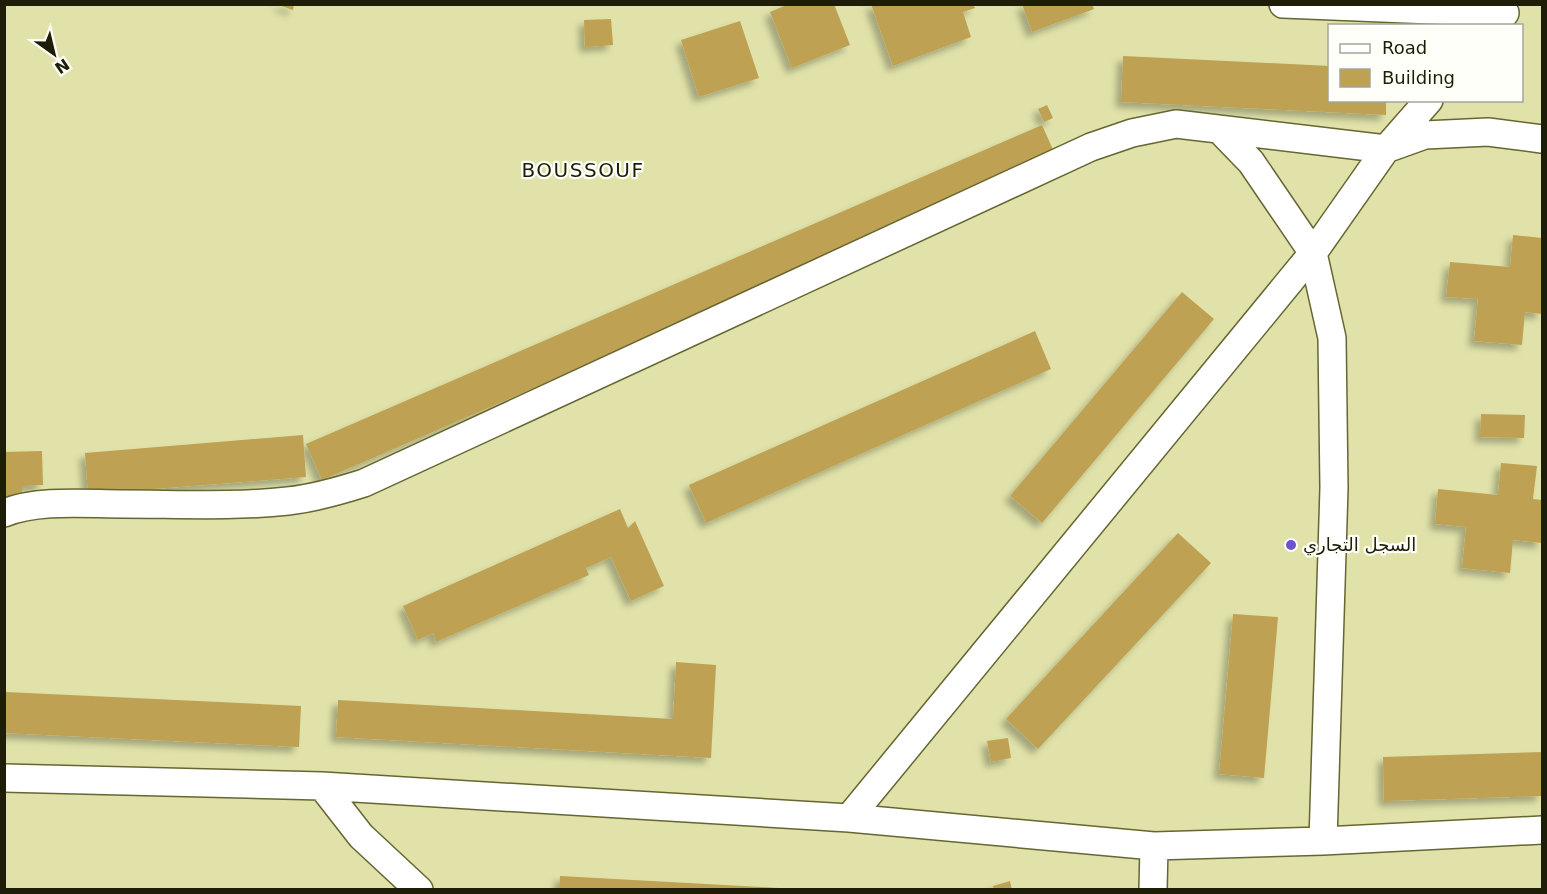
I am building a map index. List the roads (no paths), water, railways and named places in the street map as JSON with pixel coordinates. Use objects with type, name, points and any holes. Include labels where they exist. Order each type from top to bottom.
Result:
[{"type":"street","points":[[1283,4],[1504,14]]},
{"type":"street","points":[[849,818],[1313,253],[1386,149],[1427,102]]},
{"type":"street","points":[[4,513],[19,507],[56,504],[247,504],[289,501],[326,495],[364,483],[1091,147],[1132,132],[1176,124],[1386,149],[1425,135],[1488,132],[1542,139]]},
{"type":"street","points":[[1219,129],[1251,162],[1313,253],[1332,338],[1334,488],[1323,841]]},
{"type":"street","points":[[4,778],[322,786],[849,818],[1154,846],[1542,831]]},
{"type":"street","points":[[322,786],[361,836],[419,890]]},
{"type":"street","points":[[1153,890],[1154,846]]},
{"type":"place","name":"السجل التجاري","points":[[1291,545]]},
{"type":"district","name":"BOUSSOUF","points":[[583,170]]}]
